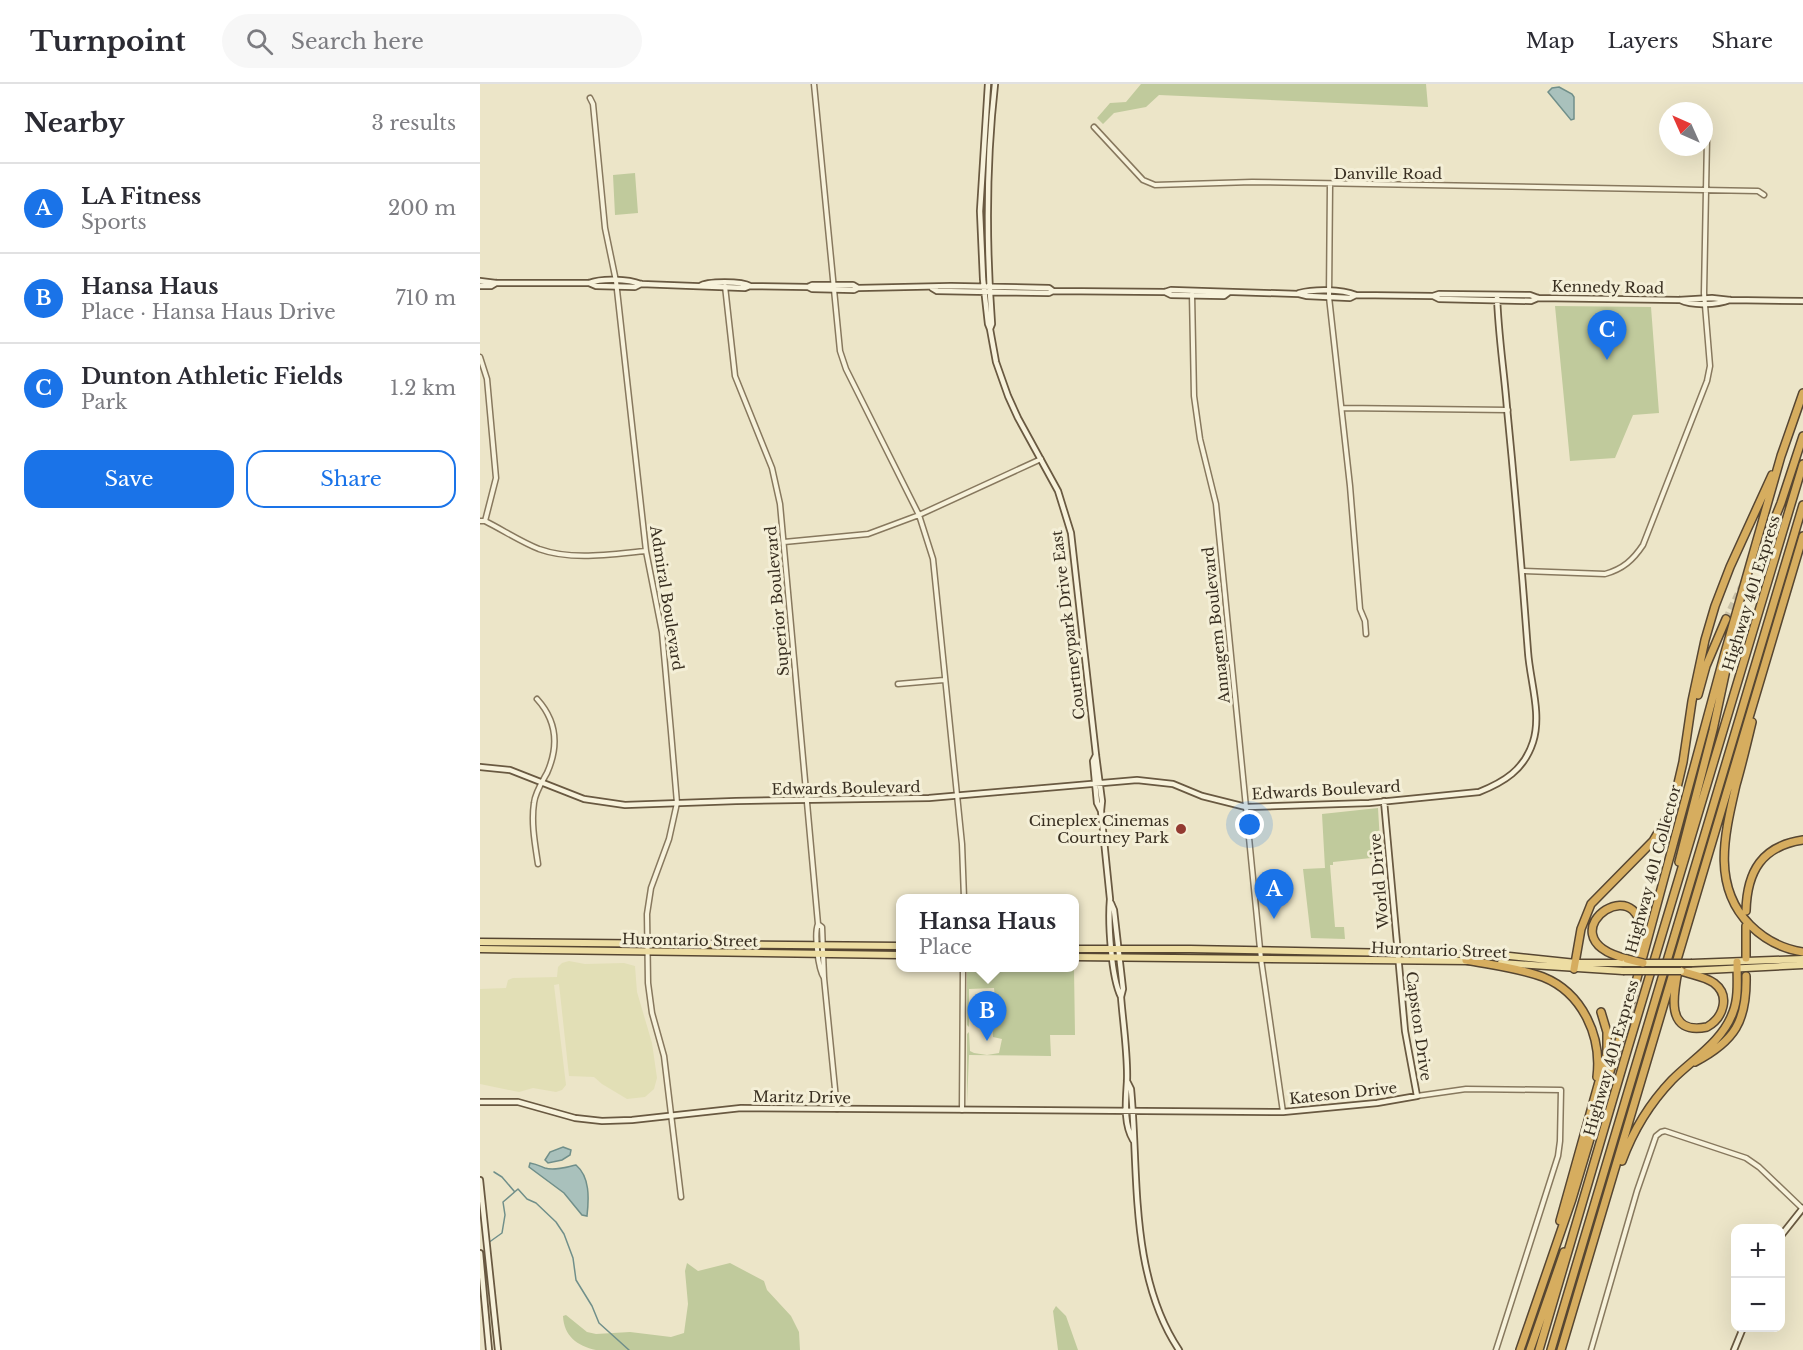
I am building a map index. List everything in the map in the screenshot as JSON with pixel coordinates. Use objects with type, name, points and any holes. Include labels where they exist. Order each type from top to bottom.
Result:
[{"type":"highway","name":"Highway 401 Collector","points":[[1520,1350],[1572,1199],[1629,1008],[1732,628],[1781,456],[1803,393]]},
{"type":"highway","points":[[1767,538],[1782,503],[1803,436]]},
{"type":"highway","points":[[1575,966],[1581,928],[1591,904],[1645,850],[1668,818],[1676,794],[1697,681],[1716,606],[1730,567],[1781,456]]},
{"type":"highway","name":"Highway 401 Express","points":[[1539,1350],[1803,464]]},
{"type":"highway","name":"Highway 401 Express","points":[[1551,1350],[1803,505]]},
{"type":"highway","points":[[1561,1350],[1803,537]]},
{"type":"highway","points":[[1688,733],[1706,666],[1726,619]]},
{"type":"highway","points":[[1661,938],[1713,730],[1732,645],[1732,628]]},
{"type":"highway","points":[[1762,675],[1728,822],[1724,870],[1731,897],[1748,923],[1774,943],[1803,952]]},
{"type":"highway","points":[[1746,911],[1749,882],[1758,865],[1780,846],[1803,840]]},
{"type":"highway","points":[[1629,1008],[1631,988],[1641,943],[1641,923],[1630,909],[1617,906],[1608,907],[1595,920],[1593,935],[1595,941],[1604,951],[1625,964],[1643,963]]},
{"type":"highway","points":[[1746,926],[1746,958]]},
{"type":"highway","points":[[1681,971],[1713,983],[1723,997],[1721,1016],[1707,1027],[1695,1028],[1684,1024],[1673,1008],[1683,950],[1682,943]]},
{"type":"highway","points":[[1466,960],[1519,970],[1546,978],[1564,990],[1576,1002],[1591,1026],[1597,1048],[1598,1070],[1591,1107]]},
{"type":"highway","points":[[1604,1206],[1625,1153],[1643,1118],[1662,1092],[1721,1033],[1729,1022],[1736,1003],[1737,966]]},
{"type":"highway","points":[[1687,1066],[1715,1049],[1738,1026],[1744,1009],[1746,976]]},
{"type":"highway","points":[[1549,1264],[1607,1053],[1607,1032],[1601,1012]]},
{"type":"highway","points":[[1530,1350],[1567,1244],[1574,1234]]},
{"type":"main road","name":"Courtneypark Drive East","points":[[987,289],[980,211],[988,84]]},
{"type":"main road","name":"Courtneypark Drive East","points":[[995,84],[990,126],[987,212],[987,324],[996,362],[1008,396],[1058,491],[1074,546],[1098,784],[1102,801],[1110,901],[1114,910],[1117,989],[1121,997],[1127,1081]]},
{"type":"main road","name":"Kennedy Road","points":[[480,280],[496,283],[590,283],[595,281],[616,284],[635,282],[704,288],[725,285],[745,288],[750,286],[808,287],[812,285],[834,288],[853,285],[858,288],[932,288],[937,291],[987,289],[1049,293],[1053,291],[1166,292],[1171,290],[1192,293],[1223,291],[1228,293],[1299,294],[1306,291],[1350,298],[1356,296],[1433,296],[1439,299],[1497,298],[1531,301],[1538,298],[1679,300],[1684,302],[1705,300],[1724,303],[1730,300],[1803,301]]},
{"type":"main road","name":"Kennedy Road","points":[[480,285],[491,286],[496,283]]},
{"type":"main road","name":"Edwards Boulevard","points":[[480,767],[510,770],[589,800],[625,805],[958,796],[1137,780],[1173,784],[1202,796],[1246,807],[1326,805],[1479,792],[1508,779],[1517,771],[1528,754],[1534,740],[1536,723],[1528,656],[1523,572],[1497,298]]},
{"type":"main road","name":"World Drive","points":[[1384,801],[1398,956]]},
{"type":"main road","name":"Hurontario Street","points":[[480,942],[896,946]]},
{"type":"main road","name":"Hurontario Street","points":[[480,949],[896,955]]},
{"type":"main road","name":"Hurontario Street","points":[[1079,949],[1261,950],[1575,966],[1625,964],[1681,971]]},
{"type":"main road","name":"Hurontario Street","points":[[1079,957],[1261,959],[1500,955],[1575,966]]},
{"type":"main road","name":"Capston Drive","points":[[1398,956],[1405,1031],[1417,1096]]},
{"type":"main road","points":[[1690,973],[1803,959]]},
{"type":"main road","points":[[1643,963],[1737,966],[1803,965]]},
{"type":"main road","points":[[1127,1081],[1126,1111],[1129,1133],[1133,1140]]},
{"type":"main road","points":[[1127,1081],[1131,1089],[1140,1221],[1148,1276],[1161,1316],[1179,1350]]},
{"type":"main road","name":"Kateson Drive","points":[[1126,1111],[1283,1112],[1377,1103],[1417,1096]]},
{"type":"main road","name":"Maritz Drive","points":[[480,1102],[518,1102],[595,1121],[632,1120],[741,1108],[1126,1111]]},
{"type":"main road","points":[[480,1180],[498,1350]]},
{"type":"main road","points":[[1785,1231],[1803,1209]]},
{"type":"main road","points":[[480,1253],[489,1350]]},
{"type":"main road","points":[[1734,1350],[1741,1332]]},
{"type":"street","points":[[814,84],[840,351],[846,369],[920,515],[934,565],[944,680],[958,796],[964,894]]},
{"type":"street","name":"Admiral Boulevard","points":[[590,98],[605,228],[616,284],[646,551],[662,632],[677,803],[669,839],[651,888],[647,914],[649,994],[664,1056],[681,1197]]},
{"type":"street","name":"Danville Road","points":[[1094,127],[1143,180],[1155,185],[1252,182],[1758,191],[1764,195]]},
{"type":"street","points":[[1523,572],[1605,574],[1618,571],[1634,560],[1643,545],[1707,381],[1710,366],[1705,300],[1707,156]]},
{"type":"street","points":[[1330,185],[1329,294],[1350,486],[1359,609],[1365,621],[1366,634]]},
{"type":"street","name":"Superior Boulevard","points":[[725,285],[735,376],[772,468],[780,504],[818,924],[822,927],[821,973],[824,978],[837,1110]]},
{"type":"street","name":"Annagem Boulevard","points":[[1192,293],[1194,396],[1199,434],[1216,504],[1261,959],[1283,1112]]},
{"type":"street","points":[[480,357],[487,379],[496,478],[483,521],[539,549],[552,552],[601,555],[646,551]]},
{"type":"street","points":[[1342,408],[1508,410]]},
{"type":"street","points":[[784,542],[868,534],[920,515],[1041,459]]},
{"type":"street","points":[[898,684],[944,680]]},
{"type":"street","points":[[537,699],[552,720],[554,735],[554,752],[534,800],[533,822],[538,864]]},
{"type":"street","points":[[962,1110],[963,972]]},
{"type":"street","name":"Kateson Drive","points":[[1417,1096],[1466,1089],[1561,1090],[1558,1156],[1496,1350]]},
{"type":"street","points":[[1591,1350],[1637,1191],[1659,1132],[1665,1131],[1746,1158],[1760,1167],[1803,1209]]},
{"type":"shaded area","points":[[569,961],[585,964],[624,963],[635,966],[637,992],[652,1043],[657,1078],[654,1089],[645,1097],[627,1099],[594,1077],[569,1076],[559,984],[554,985],[566,1085],[562,1090],[556,1092],[533,1088],[519,1092],[480,1084],[480,989],[506,988],[508,980],[513,978],[557,977],[558,967]]},
{"type":"green space","points":[[1141,84],[1426,84],[1428,107],[1159,95],[1146,107],[1114,113],[1103,124],[1097,118],[1110,103],[1126,102]]},
{"type":"green space","points":[[635,173],[638,213],[615,215],[613,175]]},
{"type":"green space","points":[[1555,306],[1651,307],[1659,413],[1633,415],[1615,458],[1570,461]]},
{"type":"green space","points":[[1378,808],[1381,859],[1333,862],[1333,865],[1330,865],[1335,927],[1344,927],[1345,939],[1311,938],[1303,869],[1325,868],[1322,814]]},
{"type":"green space","points":[[967,972],[1074,972],[1075,1035],[1050,1035],[1051,1056],[969,1055],[967,1103],[967,1034],[969,1032],[970,1051],[987,1055],[999,1053],[1002,1039],[993,1037],[991,999],[995,998],[994,988],[969,989],[969,1027],[967,1025]]},
{"type":"green space","points":[[687,1263],[698,1271],[730,1263],[764,1281],[767,1290],[791,1316],[799,1332],[800,1350],[596,1350],[577,1343],[566,1329],[563,1316],[566,1315],[587,1332],[596,1334],[630,1332],[671,1337],[684,1333],[688,1304],[685,1271]]},
{"type":"green space","points":[[1056,1306],[1066,1316],[1078,1350],[1058,1350],[1053,1311]]},
{"type":"water","points":[[1559,87],[1574,97],[1574,119],[1571,120],[1548,92],[1552,88]]},
{"type":"water","points":[[563,1147],[571,1150],[570,1155],[562,1160],[548,1163],[545,1160],[550,1152]]},
{"type":"water","points":[[530,1163],[553,1169],[576,1165],[586,1182],[587,1216],[582,1215],[564,1193],[529,1167]]},
{"type":"waterway","points":[[494,1172],[502,1177],[514,1191]]},
{"type":"waterway","points":[[488,1243],[502,1233],[505,1215],[503,1202],[518,1189],[556,1222],[564,1234],[573,1258],[576,1280],[592,1306],[599,1323],[629,1350]]},
{"type":"tunnel","points":[[1750,571],[1767,538]]},
{"type":"tunnel","points":[[1726,619],[1742,586]]},
{"type":"place","name":"Dunton Athletic Fields","points":[[1607,360]]},
{"type":"place","name":"Cineplex Cinemas Courtney Park","points":[[1181,829]]},
{"type":"place","name":"LA Fitness","points":[[1274,919]]},
{"type":"place","name":"Hansa Haus","points":[[987,1041]]}]
